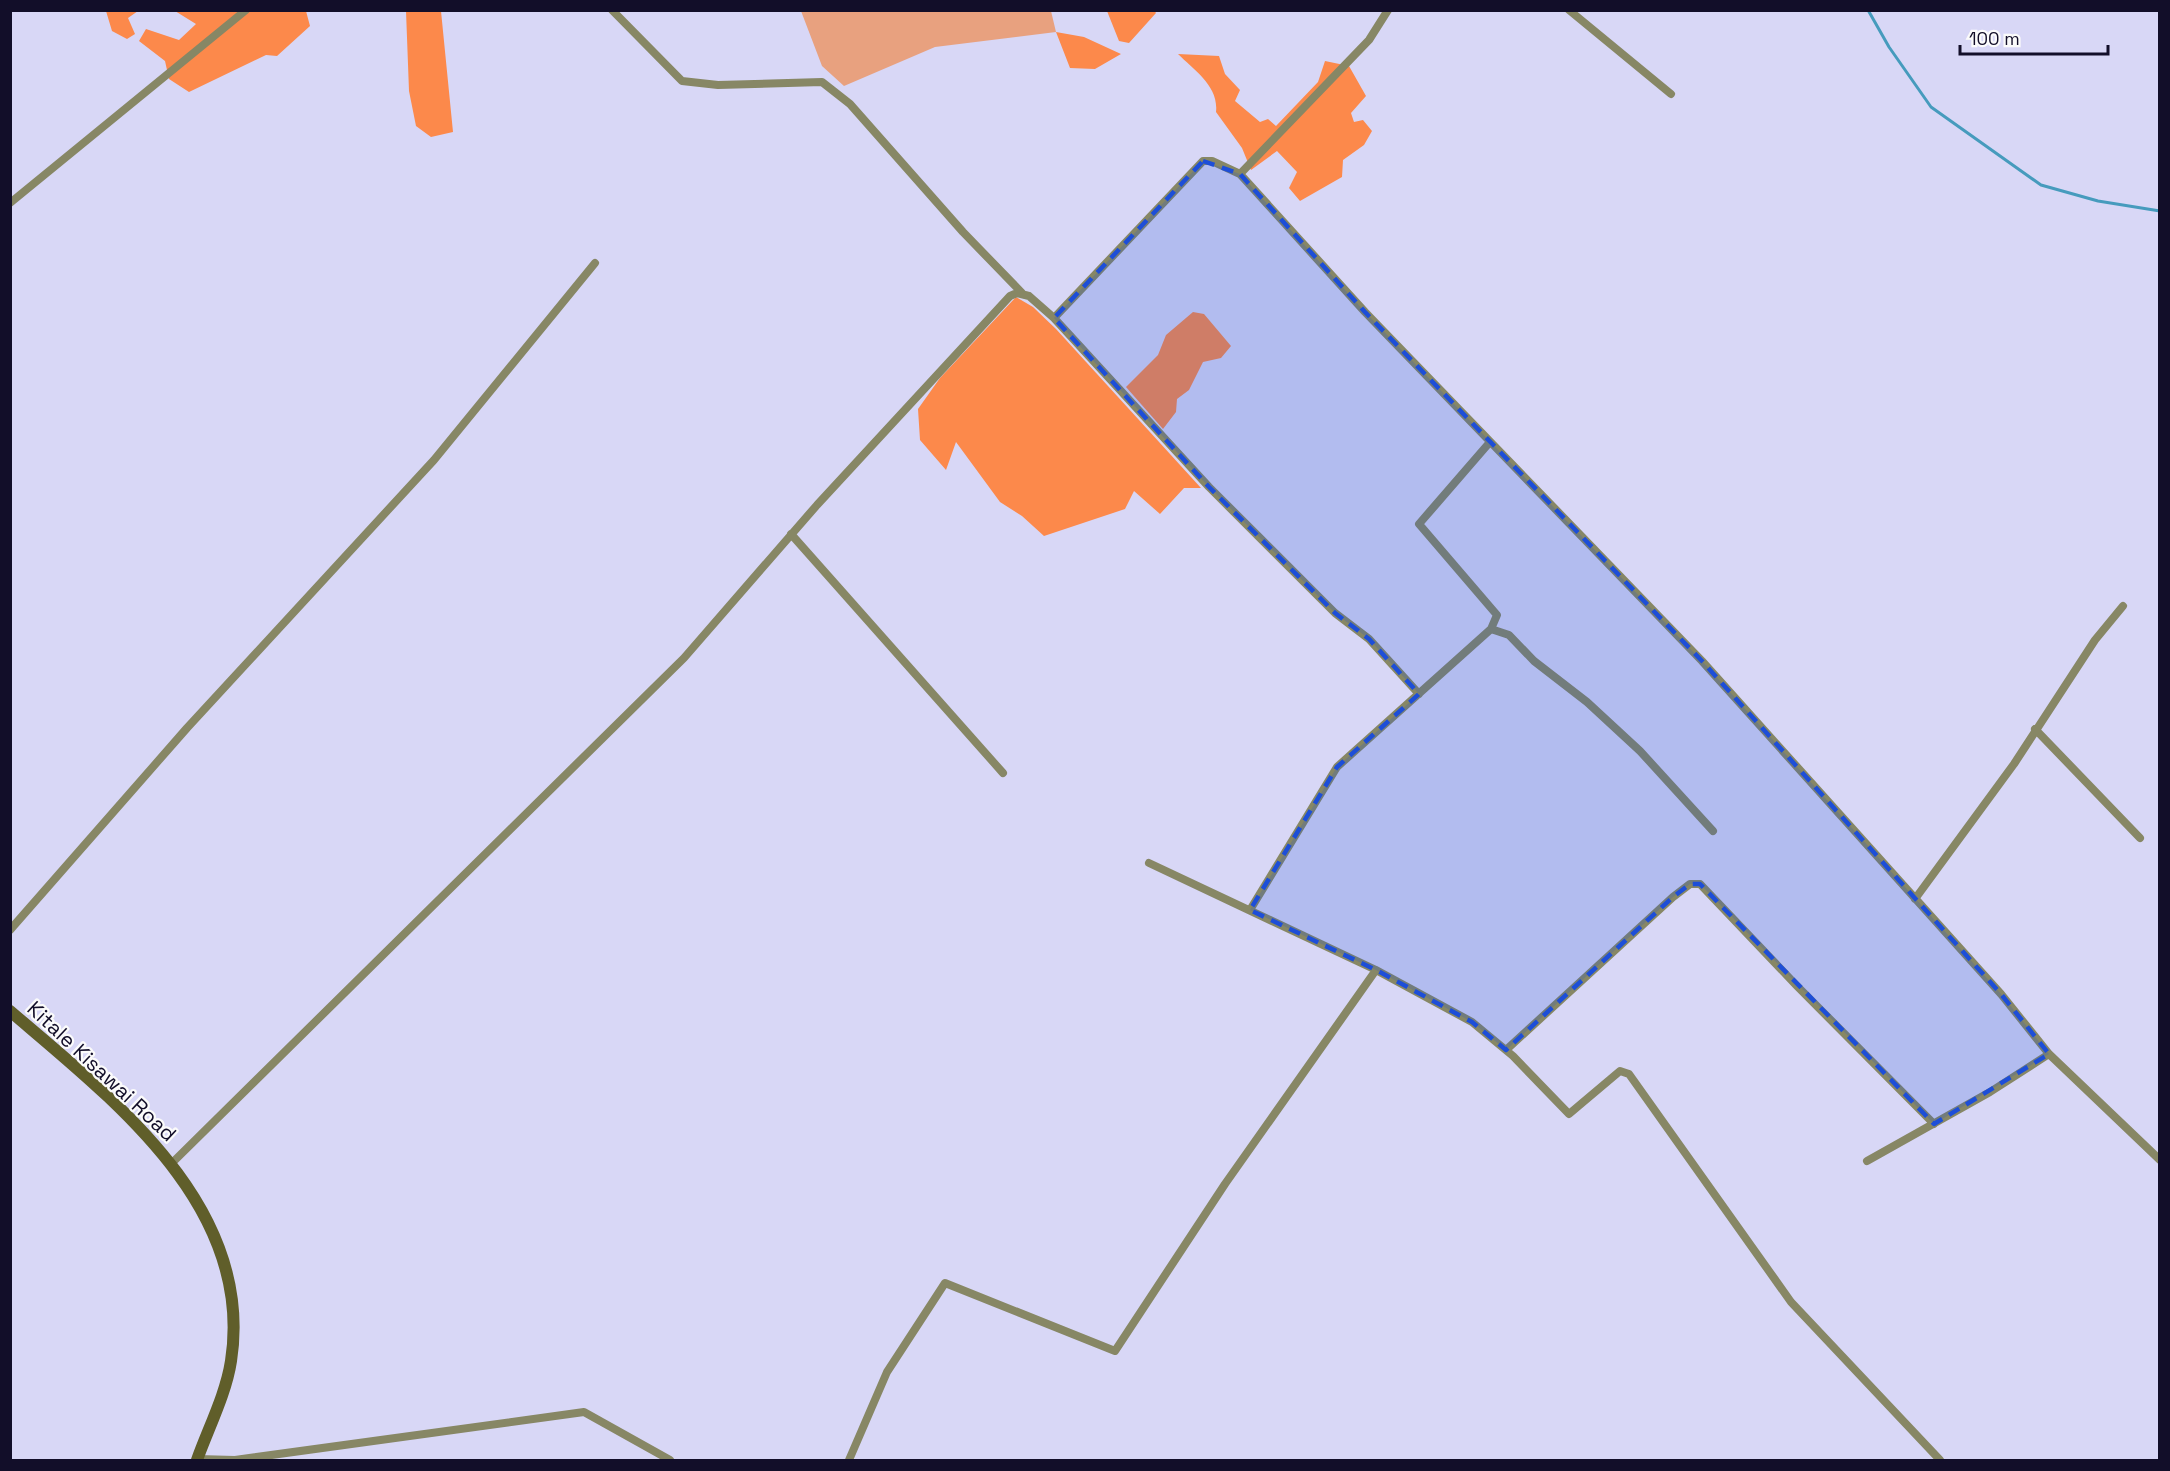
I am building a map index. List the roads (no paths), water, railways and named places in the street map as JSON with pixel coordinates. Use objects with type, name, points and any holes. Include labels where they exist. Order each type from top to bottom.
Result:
[{"type":"street","points":[[10,202],[246,10]]},
{"type":"street","points":[[612,10],[682,81],[718,86],[822,82],[850,104],[963,232],[1022,293],[1054,318],[1209,487],[1335,613],[1369,639],[1419,694]]},
{"type":"street","points":[[1240,174],[1369,40],[1388,10]]},
{"type":"street","points":[[1569,10],[1671,94]]},
{"type":"street","points":[[1054,318],[1203,161],[1212,161],[1240,174],[1365,312],[1702,661],[2001,994],[2049,1054],[2160,1160]]},
{"type":"street","points":[[10,930],[187,728],[434,460],[595,263]]},
{"type":"street","points":[[172,1163],[684,658],[791,534],[1010,296],[1022,293]]},
{"type":"street","points":[[1250,910],[1337,767],[1491,629],[1497,615],[1419,524],[1490,442]]},
{"type":"street","points":[[791,534],[1003,773]]},
{"type":"street","points":[[1914,899],[2014,764],[2095,640],[2123,606]]},
{"type":"street","points":[[1491,629],[1509,635],[1534,661],[1587,702],[1640,751],[1713,831]]},
{"type":"street","points":[[2035,729],[2140,838]]},
{"type":"street","points":[[1149,862],[1376,970],[1472,1022],[1506,1050],[1569,1114],[1620,1071],[1629,1074],[1791,1302],[1940,1461]]},
{"type":"street","points":[[1506,1050],[1673,897],[1690,884],[1700,884],[1934,1124]]},
{"type":"street","points":[[849,1461],[887,1372],[945,1283],[1115,1352],[1225,1184],[1376,970]]},
{"type":"street","name":"Kitale Kisawai Road","points":[[10,1011],[131,1118],[172,1163],[209,1222],[223,1260],[234,1311],[231,1363],[197,1460]]},
{"type":"street","points":[[1866,1161],[1934,1124],[2049,1054]]},
{"type":"street","points":[[197,1460],[235,1460],[584,1412],[670,1461]]},
{"type":"waterway","points":[[1868,10],[1889,47],[1931,107],[2041,185],[2098,201],[2160,211]]}]
